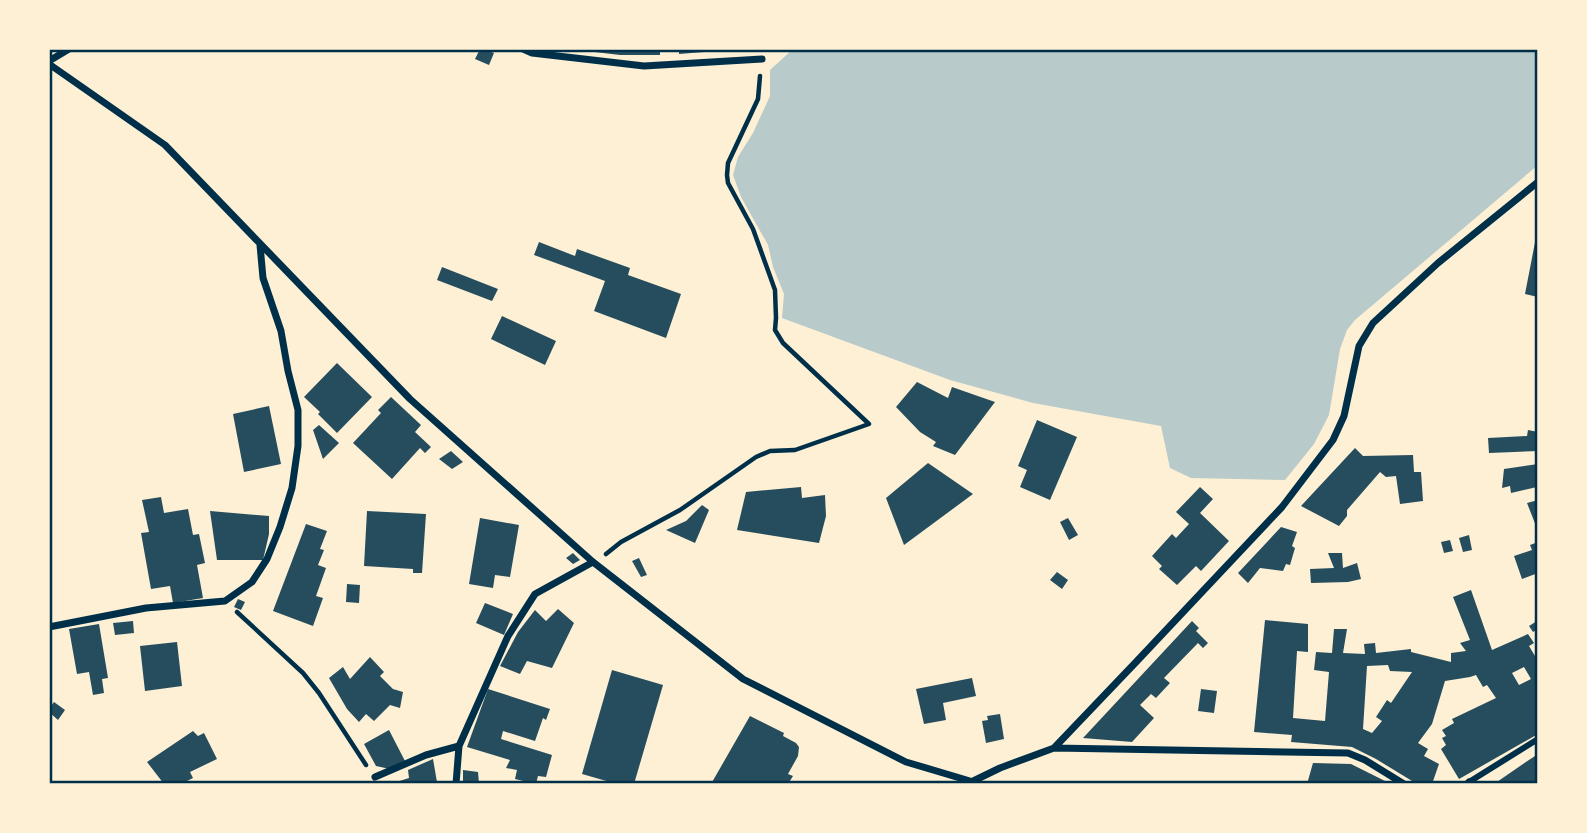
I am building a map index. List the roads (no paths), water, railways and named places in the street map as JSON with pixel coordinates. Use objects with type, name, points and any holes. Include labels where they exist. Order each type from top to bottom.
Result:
[{"type":"street","points":[[69,49],[49,63],[165,145],[410,399],[593,562],[743,679],[906,762],[968,783],[1054,748],[1348,753],[1405,784]]},
{"type":"street","points":[[523,49],[532,53],[644,66],[762,59]]},
{"type":"street","points":[[1054,748],[1282,507],[1333,440],[1344,416],[1359,346],[1373,323],[1438,263],[1538,182]]},
{"type":"street","points":[[49,627],[146,608],[225,601],[252,582],[267,559],[292,488],[298,446],[298,410],[281,331],[263,278],[260,244]]},
{"type":"street","points":[[456,784],[459,746],[508,636],[535,594],[593,562]]},
{"type":"street","points":[[1468,783],[1538,739]]},
{"type":"street","points":[[375,777],[426,755],[459,746]]}]
